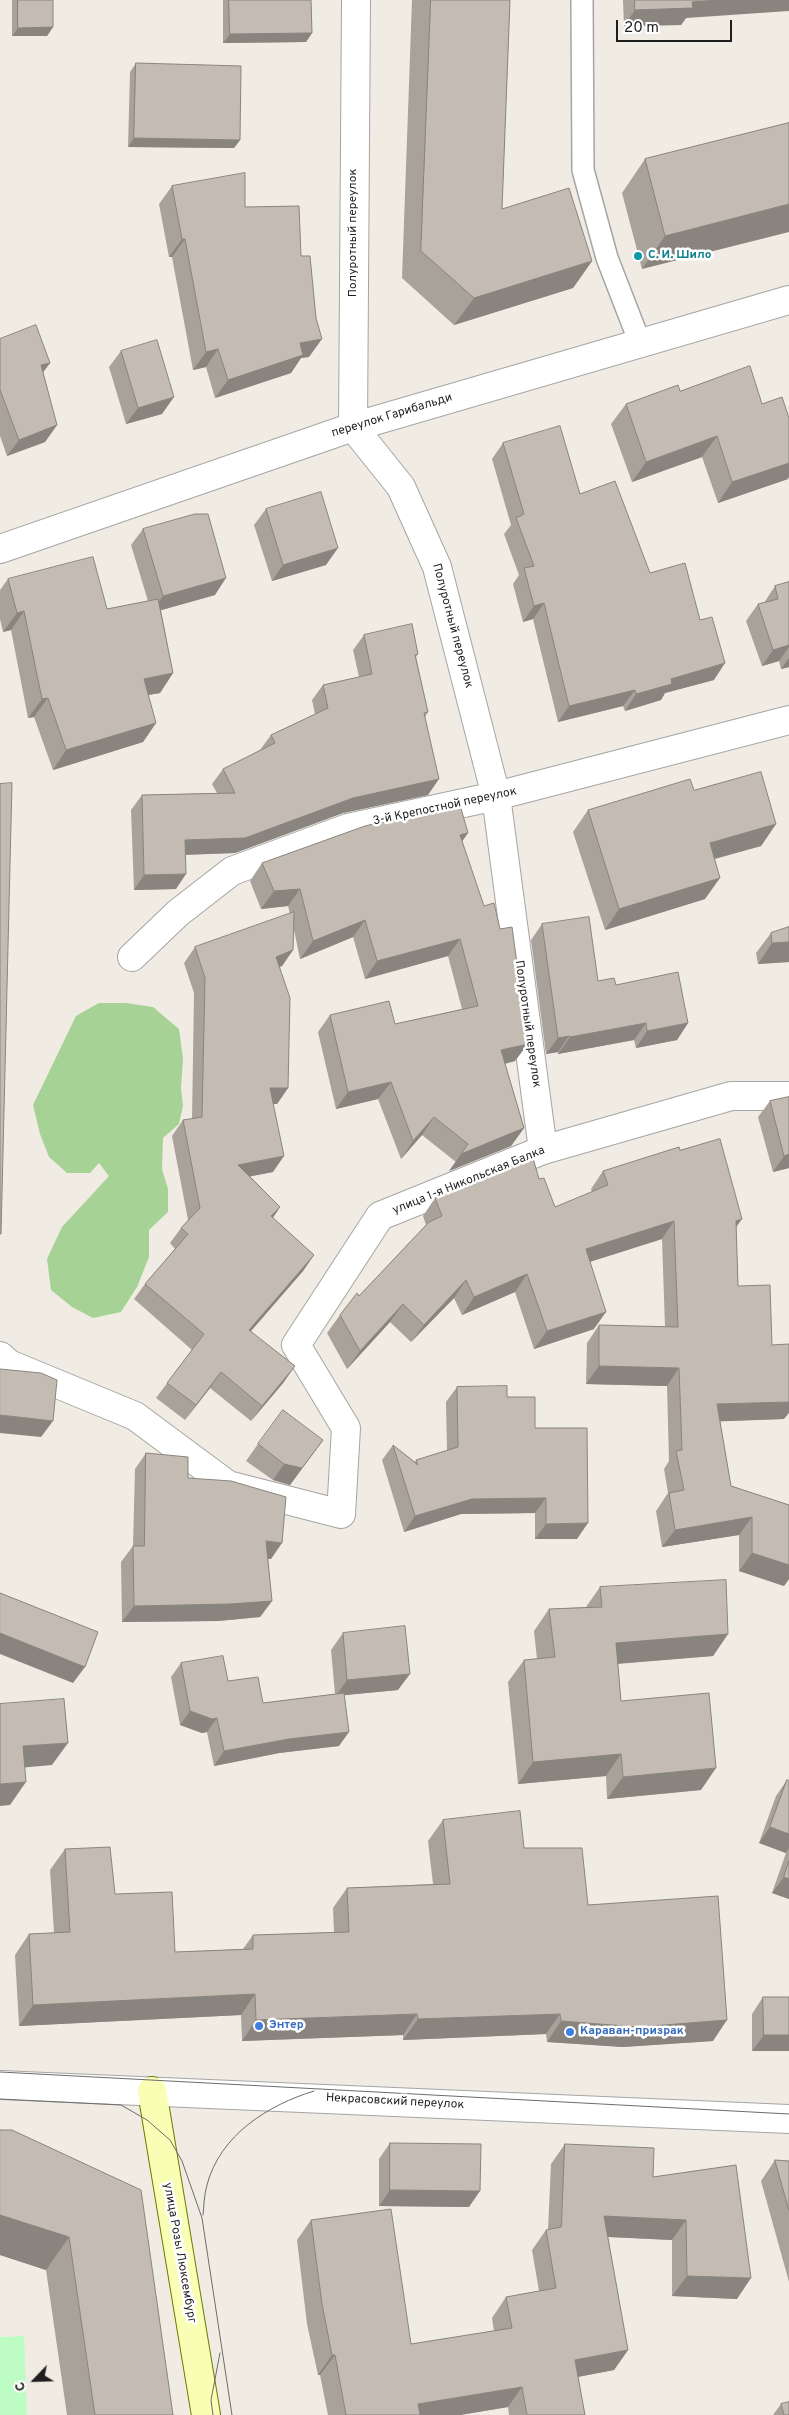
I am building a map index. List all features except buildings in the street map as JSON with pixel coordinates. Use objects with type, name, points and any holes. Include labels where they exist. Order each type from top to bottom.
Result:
[{"type":"street","name":"Полуротный переулок","points":[[356,0],[353,427],[401,487],[437,567],[496,796],[543,1150]]},
{"type":"street","name":"переулок Гарибальди","points":[[0,549],[353,427],[789,300]]},
{"type":"street","name":"3-й Крепостной переулок","points":[[132,957],[178,913],[232,871],[348,828],[496,796],[789,720]]},
{"type":"street","name":"улица 1-я Никольская Балка","points":[[0,1356],[9,1364],[135,1416],[228,1485],[341,1514],[346,1428],[296,1345],[380,1216],[543,1150],[731,1096],[789,1096]]},
{"type":"street","name":"Некрасовский переулок","points":[[0,2085],[789,2120]]},
{"type":"street","name":"улица Розы Люксембург","points":[[152,2091],[206,2415]]},
{"type":"lane","points":[[582,0],[583,170],[607,258],[640,343]]},
{"type":"green space","points":[[99,1003],[126,1003],[153,1007],[179,1029],[183,1058],[181,1088],[183,1106],[179,1124],[163,1138],[162,1169],[168,1189],[168,1212],[149,1230],[149,1257],[137,1287],[121,1312],[93,1318],[72,1307],[51,1290],[47,1259],[62,1227],[109,1176],[99,1163],[90,1173],[67,1173],[49,1157],[40,1134],[33,1105],[76,1016]]},
{"type":"green space","points":[[24,2336],[27,2415],[0,2415],[0,2337]]},
{"type":"tram line","points":[[0,2072],[789,2114]]},
{"type":"tram line","points":[[203,2215],[206,2189],[213,2167],[234,2137],[263,2114],[297,2097],[314,2091]]},
{"type":"tram line","points":[[0,2099],[121,2105],[147,2120],[170,2140],[182,2161],[202,2218],[232,2415]]},
{"type":"tram line","points":[[213,2415],[211,2400],[220,2353]]},
{"type":"place","name":"С. И. Шило","points":[[638,256]]},
{"type":"place","name":"Энтер","points":[[259,2026]]},
{"type":"place","name":"Караван-призрак","points":[[570,2032]]}]
